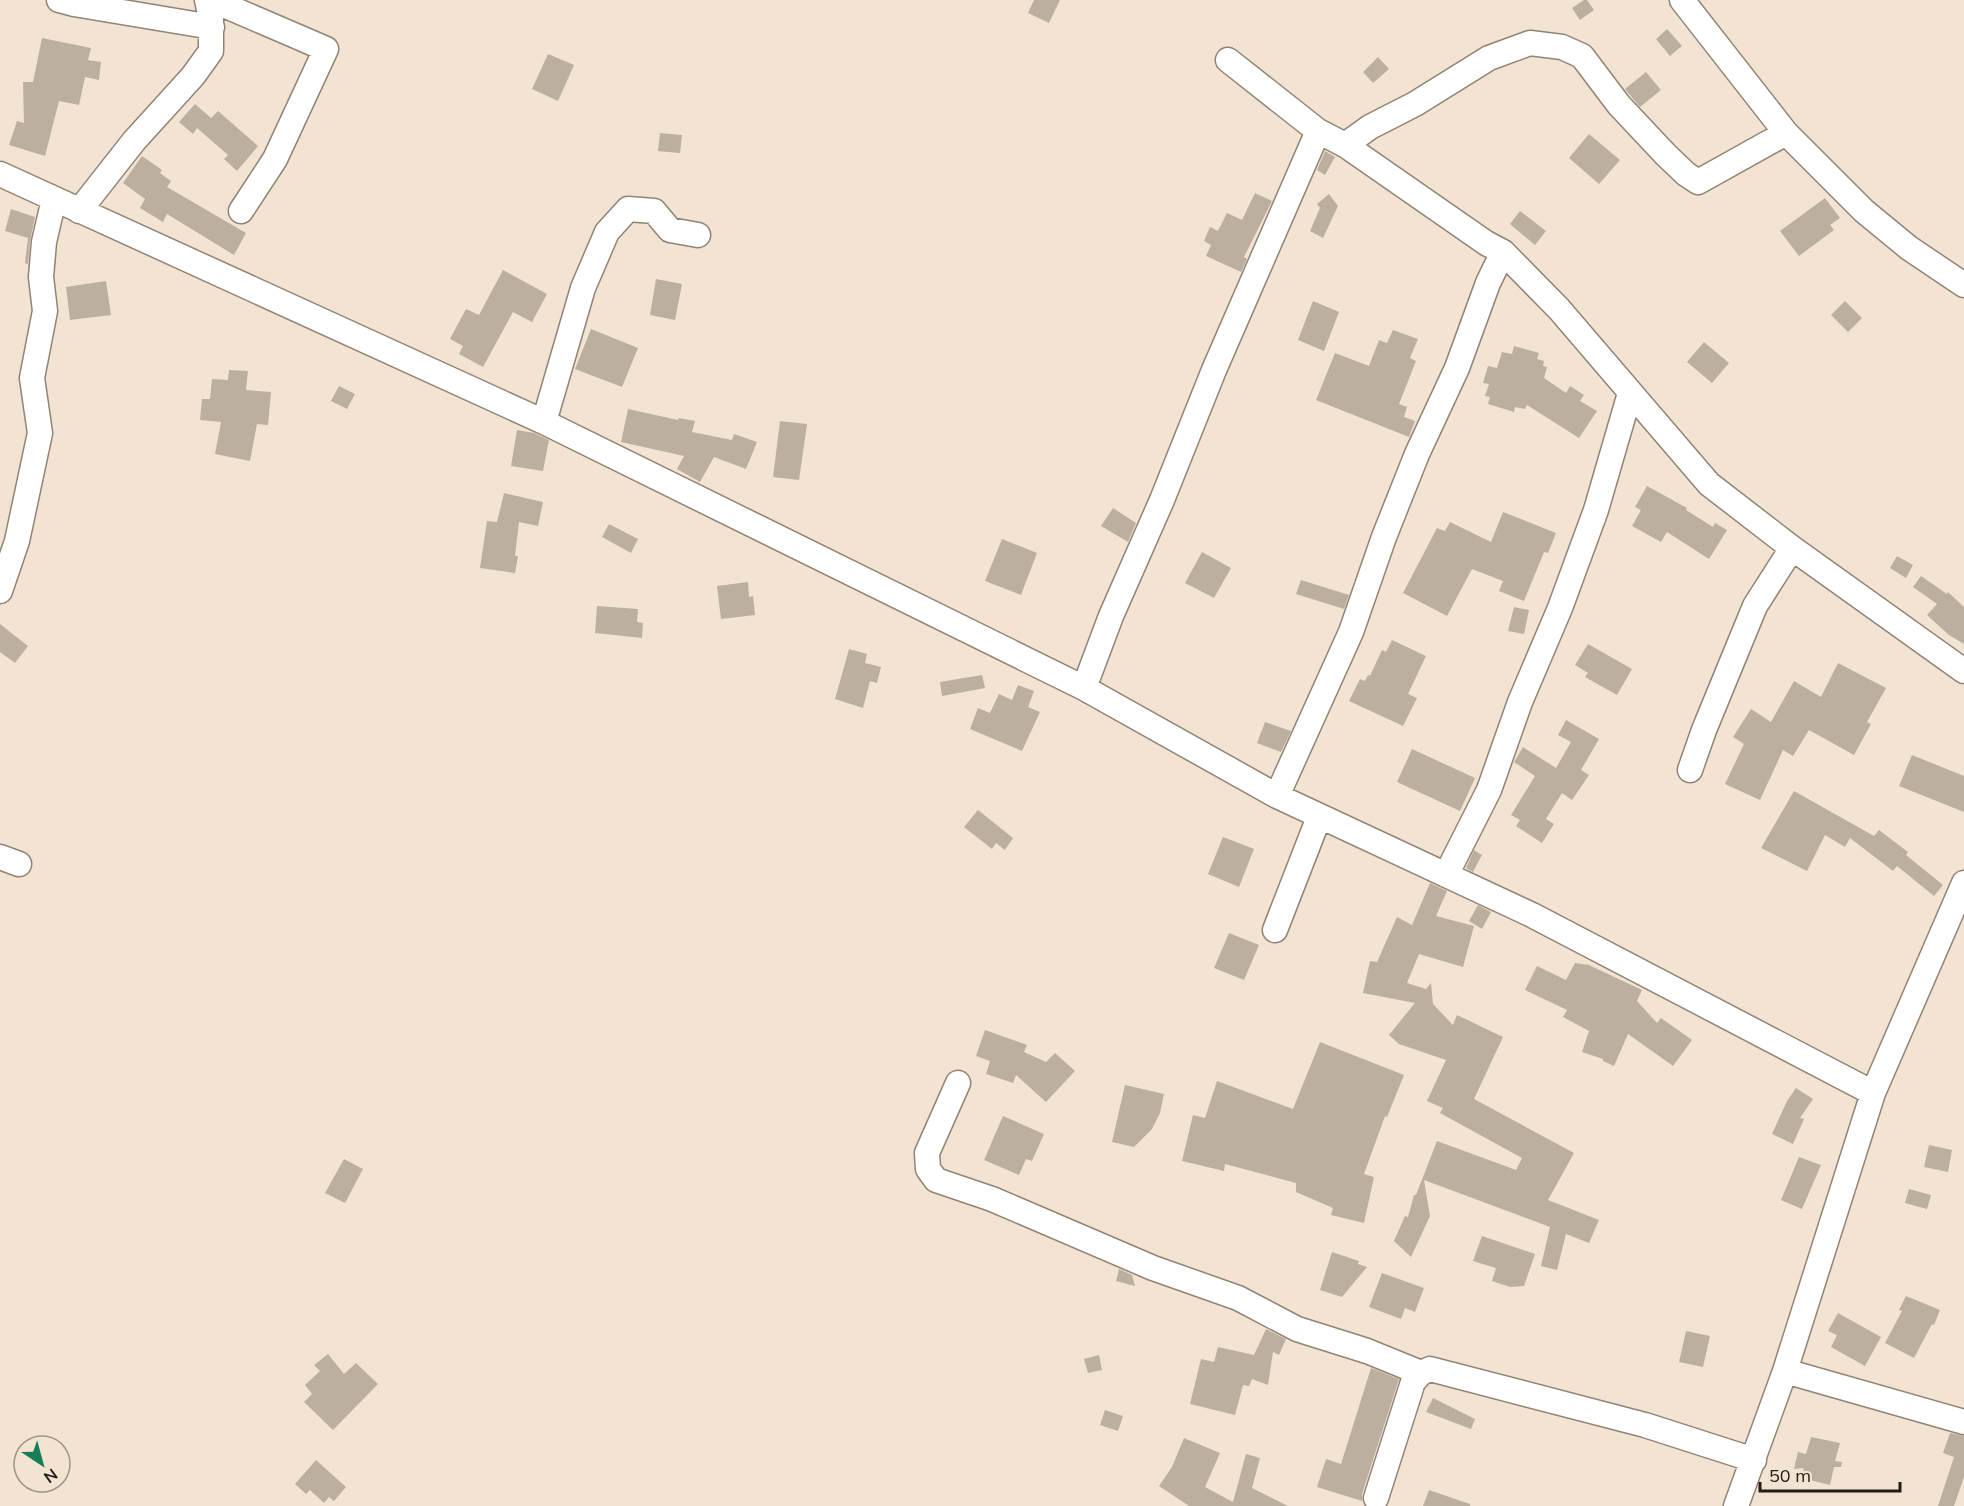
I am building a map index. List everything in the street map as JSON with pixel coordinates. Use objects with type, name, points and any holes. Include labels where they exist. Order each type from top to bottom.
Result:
[{"type":"street","points":[[59,0],[212,27]]},
{"type":"street","points":[[79,211],[134,141],[193,76],[211,51],[212,27],[207,0]]},
{"type":"street","points":[[212,0],[326,49],[275,159],[242,212]]},
{"type":"street","points":[[1682,0],[1786,133],[1864,211],[1909,248],[1960,278]]},
{"type":"street","points":[[1345,145],[1370,127],[1415,104],[1489,58],[1530,43],[1562,47],[1582,56],[1619,105],[1686,174],[1698,182],[1711,177],[1786,133]]},
{"type":"street","points":[[1228,60],[1317,131],[1345,145],[1486,243],[1503,252],[1559,309],[1709,484],[1792,548],[1964,671]]},
{"type":"street","points":[[1084,688],[1111,616],[1317,131]]},
{"type":"street","points":[[0,174],[543,422],[1084,688],[1277,796],[1532,915],[1873,1092]]},
{"type":"street","points":[[0,591],[17,541],[40,433],[32,378],[45,310],[41,277],[44,242],[54,199]]},
{"type":"street","points":[[543,422],[583,288],[607,232],[628,208],[654,211],[670,230],[698,235]]},
{"type":"street","points":[[1277,796],[1351,632],[1384,537],[1417,454],[1457,368],[1488,283],[1503,252]]},
{"type":"street","points":[[1446,875],[1489,790],[1520,702],[1560,608],[1596,510],[1630,393]]},
{"type":"street","points":[[1690,770],[1755,606],[1792,548]]},
{"type":"street","points":[[1275,930],[1319,817]]},
{"type":"street","points":[[1736,1506],[1785,1371],[1873,1092],[1964,883]]},
{"type":"street","points":[[958,1083],[927,1153],[928,1169],[936,1180],[1002,1203],[1153,1268],[1238,1298],[1297,1329],[1366,1351],[1421,1373]]},
{"type":"street","points":[[1376,1498],[1413,1382],[1421,1373],[1430,1369],[1484,1385],[1645,1425],[1754,1460]]},
{"type":"street","points":[[1785,1371],[1964,1422]]},
{"type":"building","points":[[1034,0],[1060,0],[1049,23],[1028,13]]},
{"type":"building","points":[[1587,0],[1594,10],[1580,20],[1572,8]]},
{"type":"building","points":[[1667,29],[1682,46],[1670,56],[1656,39]]},
{"type":"building","points":[[42,38],[91,48],[88,60],[101,62],[99,80],[85,77],[79,105],[59,101],[45,156],[9,145],[17,121],[24,123],[23,82],[33,82]]},
{"type":"building","points":[[548,54],[574,65],[558,101],[532,89]]},
{"type":"building","points":[[1378,57],[1389,69],[1373,83],[1363,72]]},
{"type":"building","points":[[1646,72],[1661,90],[1640,107],[1625,89]]},
{"type":"building","points":[[195,104],[211,118],[218,111],[258,146],[237,171],[224,159],[228,155],[197,128],[193,134],[179,122]]},
{"type":"building","points":[[660,133],[682,135],[680,153],[658,151]]},
{"type":"building","points":[[1589,134],[1620,160],[1599,184],[1569,158]]},
{"type":"building","points":[[1325,151],[1335,157],[1325,175],[1317,170]]},
{"type":"building","points":[[142,156],[162,170],[160,173],[171,181],[167,187],[246,233],[234,255],[167,214],[163,222],[140,208],[145,199],[123,183]]},
{"type":"building","points":[[1255,193],[1272,201],[1244,257],[1247,259],[1241,272],[1206,256],[1211,245],[1204,241],[1210,227],[1218,231],[1227,213],[1242,220]]},
{"type":"building","points":[[1329,194],[1338,206],[1323,238],[1310,231],[1320,208],[1317,204]]},
{"type":"building","points":[[1825,198],[1840,218],[1830,225],[1834,230],[1799,256],[1780,231]]},
{"type":"building","points":[[11,209],[35,217],[28,264],[25,263],[28,238],[5,231]]},
{"type":"building","points":[[1520,211],[1546,231],[1535,245],[1510,224]]},
{"type":"building","points":[[503,270],[547,294],[532,322],[513,312],[483,367],[459,354],[463,346],[450,339],[466,309],[479,315]]},
{"type":"building","points":[[656,279],[682,284],[675,320],[650,315]]},
{"type":"building","points":[[106,281],[111,315],[70,320],[66,287]]},
{"type":"building","points":[[1313,301],[1339,312],[1324,351],[1298,340]]},
{"type":"building","points":[[1845,301],[1862,318],[1848,332],[1831,315]]},
{"type":"building","points":[[591,329],[638,348],[622,387],[575,369]]},
{"type":"building","points":[[1393,330],[1418,339],[1410,358],[1416,361],[1399,404],[1407,407],[1404,417],[1415,421],[1409,437],[1316,400],[1335,353],[1369,366],[1379,340],[1387,343]]},
{"type":"building","points":[[1704,342],[1729,363],[1712,383],[1687,362]]},
{"type":"building","points":[[1514,346],[1539,353],[1537,359],[1544,361],[1543,366],[1547,367],[1544,378],[1566,393],[1570,386],[1584,395],[1580,401],[1597,411],[1579,438],[1527,405],[1525,409],[1515,407],[1514,412],[1488,404],[1490,397],[1485,396],[1489,384],[1483,383],[1488,366],[1497,368],[1502,352],[1512,354]]},
{"type":"building","points":[[229,370],[248,371],[246,390],[271,392],[268,425],[257,424],[250,461],[215,454],[221,422],[200,420],[202,399],[210,399],[212,379],[228,380]]},
{"type":"building","points":[[339,386],[355,394],[347,409],[331,401]]},
{"type":"building","points":[[628,409],[678,420],[679,418],[695,421],[692,432],[732,440],[734,434],[757,442],[746,469],[714,457],[700,482],[677,469],[684,456],[621,442]]},
{"type":"building","points":[[780,421],[807,424],[799,480],[773,477]]},
{"type":"building","points":[[517,430],[534,433],[549,440],[543,471],[511,466]]},
{"type":"building","points":[[1647,486],[1687,508],[1686,510],[1713,527],[1715,523],[1727,530],[1709,559],[1667,532],[1661,542],[1632,526],[1641,510],[1635,507]]},
{"type":"building","points":[[504,493],[543,502],[538,526],[519,522],[515,573],[480,568],[487,521],[497,522]]},
{"type":"building","points":[[1113,508],[1136,523],[1128,542],[1101,526]]},
{"type":"building","points":[[1503,512],[1556,533],[1548,553],[1544,552],[1524,601],[1499,591],[1503,581],[1472,569],[1447,616],[1403,593],[1437,528],[1445,531],[1450,522],[1491,542]]},
{"type":"building","points":[[609,524],[638,539],[631,553],[602,537]]},
{"type":"building","points":[[1002,539],[1037,553],[1021,595],[985,581]]},
{"type":"building","points":[[1202,552],[1231,568],[1214,598],[1185,583]]},
{"type":"building","points":[[1897,556],[1913,565],[1906,578],[1890,568]]},
{"type":"building","points":[[1921,576],[1947,594],[1948,592],[1964,607],[1964,644],[1949,635],[1927,615],[1937,604],[1913,587]]},
{"type":"building","points":[[1301,580],[1349,595],[1344,609],[1296,594]]},
{"type":"building","points":[[748,582],[749,597],[753,596],[755,615],[721,619],[717,586]]},
{"type":"building","points":[[597,606],[638,609],[637,622],[643,623],[642,638],[595,633]]},
{"type":"building","points":[[1514,607],[1529,610],[1524,634],[1508,631]]},
{"type":"building","points":[[0,624],[28,646],[15,663],[0,652]]},
{"type":"building","points":[[1392,640],[1426,656],[1408,694],[1417,698],[1403,726],[1349,701],[1360,679],[1365,681],[1368,675],[1370,676],[1382,650],[1386,652]]},
{"type":"building","points":[[1588,644],[1632,669],[1617,695],[1585,677],[1588,673],[1575,665]]},
{"type":"building","points":[[849,649],[867,654],[865,663],[881,667],[877,683],[870,681],[863,708],[835,699]]},
{"type":"building","points":[[1838,663],[1886,688],[1867,722],[1871,724],[1854,755],[1809,730],[1793,756],[1783,750],[1760,800],[1725,784],[1744,744],[1733,737],[1751,709],[1771,722],[1794,681],[1821,697]]},
{"type":"building","points":[[982,675],[985,688],[942,696],[940,682]]},
{"type":"building","points":[[1018,685],[1034,691],[1028,707],[1040,712],[1022,751],[970,729],[978,708],[990,713],[999,694],[1012,700]]},
{"type":"building","points":[[1566,720],[1599,739],[1581,770],[1589,775],[1572,800],[1562,793],[1546,819],[1554,824],[1542,843],[1516,826],[1520,820],[1511,815],[1535,776],[1514,762],[1523,747],[1556,768],[1571,742],[1558,735]]},
{"type":"building","points":[[1265,722],[1291,731],[1281,752],[1257,743]]},
{"type":"building","points":[[1412,749],[1475,778],[1460,811],[1397,782]]},
{"type":"building","points":[[1912,755],[1964,776],[1964,812],[1899,786]]},
{"type":"building","points":[[1794,791],[1874,836],[1879,830],[1908,852],[1906,855],[1943,885],[1934,896],[1897,866],[1893,871],[1850,838],[1845,847],[1825,835],[1807,871],[1761,848]]},
{"type":"building","points":[[978,810],[1013,838],[1005,850],[996,843],[992,849],[964,827]]},
{"type":"building","points":[[1223,837],[1254,849],[1239,887],[1208,874]]},
{"type":"building","points":[[1474,850],[1482,855],[1473,872],[1466,868]]},
{"type":"building","points":[[1430,883],[1447,891],[1436,916],[1474,926],[1463,967],[1419,954],[1407,983],[1426,989],[1431,983],[1433,1004],[1453,1025],[1457,1015],[1503,1037],[1474,1099],[1574,1153],[1548,1200],[1599,1220],[1589,1243],[1566,1234],[1557,1270],[1541,1266],[1550,1227],[1424,1180],[1430,1216],[1411,1257],[1394,1241],[1405,1216],[1408,1217],[1414,1195],[1416,1195],[1437,1141],[1516,1170],[1522,1158],[1440,1113],[1443,1108],[1427,1101],[1446,1060],[1399,1044],[1389,1035],[1415,1003],[1363,993],[1370,961],[1377,962],[1397,917],[1412,925]]},
{"type":"building","points":[[1478,905],[1491,912],[1482,929],[1469,921]]},
{"type":"building","points":[[1229,933],[1259,945],[1244,980],[1214,968]]},
{"type":"building","points":[[1575,963],[1589,965],[1642,990],[1637,1001],[1657,1023],[1661,1018],[1692,1040],[1673,1066],[1628,1034],[1614,1066],[1603,1059],[1582,1052],[1589,1031],[1563,1017],[1567,1010],[1525,990],[1537,966],[1566,980]]},
{"type":"building","points":[[985,1030],[1027,1045],[1024,1052],[1046,1062],[1055,1053],[1075,1071],[1046,1102],[1016,1075],[1013,1083],[986,1074],[990,1061],[976,1056]]},
{"type":"building","points":[[1320,1042],[1404,1075],[1387,1117],[1385,1116],[1364,1174],[1374,1177],[1364,1223],[1331,1215],[1333,1208],[1296,1192],[1296,1183],[1225,1164],[1224,1171],[1182,1161],[1193,1115],[1205,1118],[1217,1081],[1293,1109]]},
{"type":"building","points":[[1125,1085],[1164,1094],[1160,1113],[1152,1129],[1134,1147],[1112,1142]]},
{"type":"building","points":[[1796,1088],[1813,1099],[1800,1118],[1804,1119],[1793,1144],[1772,1134],[1787,1101]]},
{"type":"building","points":[[1003,1116],[1044,1134],[1032,1161],[1026,1159],[1019,1175],[984,1160]]},
{"type":"building","points":[[1929,1145],[1952,1150],[1948,1172],[1924,1167]]},
{"type":"building","points":[[1799,1157],[1821,1165],[1802,1209],[1781,1200]]},
{"type":"building","points":[[344,1159],[363,1169],[345,1203],[325,1193]]},
{"type":"building","points":[[1909,1189],[1931,1195],[1927,1209],[1905,1203]]},
{"type":"building","points":[[1482,1236],[1535,1254],[1524,1286],[1510,1287],[1492,1281],[1496,1268],[1473,1261]]},
{"type":"building","points":[[1332,1252],[1359,1261],[1358,1264],[1367,1267],[1342,1297],[1320,1290]]},
{"type":"building","points":[[1119,1269],[1132,1275],[1135,1286],[1116,1281]]},
{"type":"building","points":[[1382,1273],[1424,1288],[1415,1312],[1405,1308],[1401,1319],[1369,1307]]},
{"type":"building","points":[[1906,1296],[1940,1310],[1934,1325],[1932,1324],[1914,1358],[1885,1343],[1902,1311],[1899,1310]]},
{"type":"building","points":[[1838,1313],[1881,1337],[1865,1366],[1831,1347],[1837,1335],[1828,1331]]},
{"type":"building","points":[[1266,1329],[1286,1339],[1279,1355],[1273,1352],[1268,1385],[1252,1379],[1249,1386],[1243,1385],[1235,1415],[1190,1404],[1201,1359],[1214,1362],[1218,1347],[1254,1355]]},
{"type":"building","points":[[1686,1331],[1710,1336],[1703,1367],[1679,1362]]},
{"type":"building","points":[[328,1354],[344,1374],[356,1363],[378,1384],[333,1430],[304,1402],[312,1394],[305,1385],[320,1371],[314,1365]]},
{"type":"building","points":[[1099,1355],[1102,1370],[1088,1373],[1084,1359]]},
{"type":"building","points":[[1371,1368],[1399,1379],[1362,1494],[1362,1501],[1317,1487],[1326,1459],[1341,1464]]},
{"type":"building","points":[[1433,1398],[1475,1419],[1471,1429],[1426,1412]]},
{"type":"building","points":[[1105,1410],[1123,1416],[1118,1431],[1100,1425]]},
{"type":"building","points":[[1950,1433],[1964,1436],[1964,1477],[1954,1506],[1938,1506],[1954,1457],[1943,1453]]},
{"type":"building","points":[[1811,1437],[1840,1443],[1835,1461],[1842,1462],[1841,1467],[1834,1467],[1830,1485],[1806,1479],[1803,1468],[1794,1469],[1798,1452],[1806,1454]]},
{"type":"building","points":[[1184,1438],[1220,1453],[1205,1487],[1233,1502],[1246,1454],[1260,1458],[1252,1488],[1288,1506],[1189,1506],[1159,1486],[1172,1467]]},
{"type":"building","points":[[316,1460],[346,1487],[334,1501],[329,1497],[324,1503],[310,1490],[306,1494],[295,1484]]},
{"type":"building","points":[[1429,1490],[1470,1504],[1470,1506],[1423,1506]]}]
